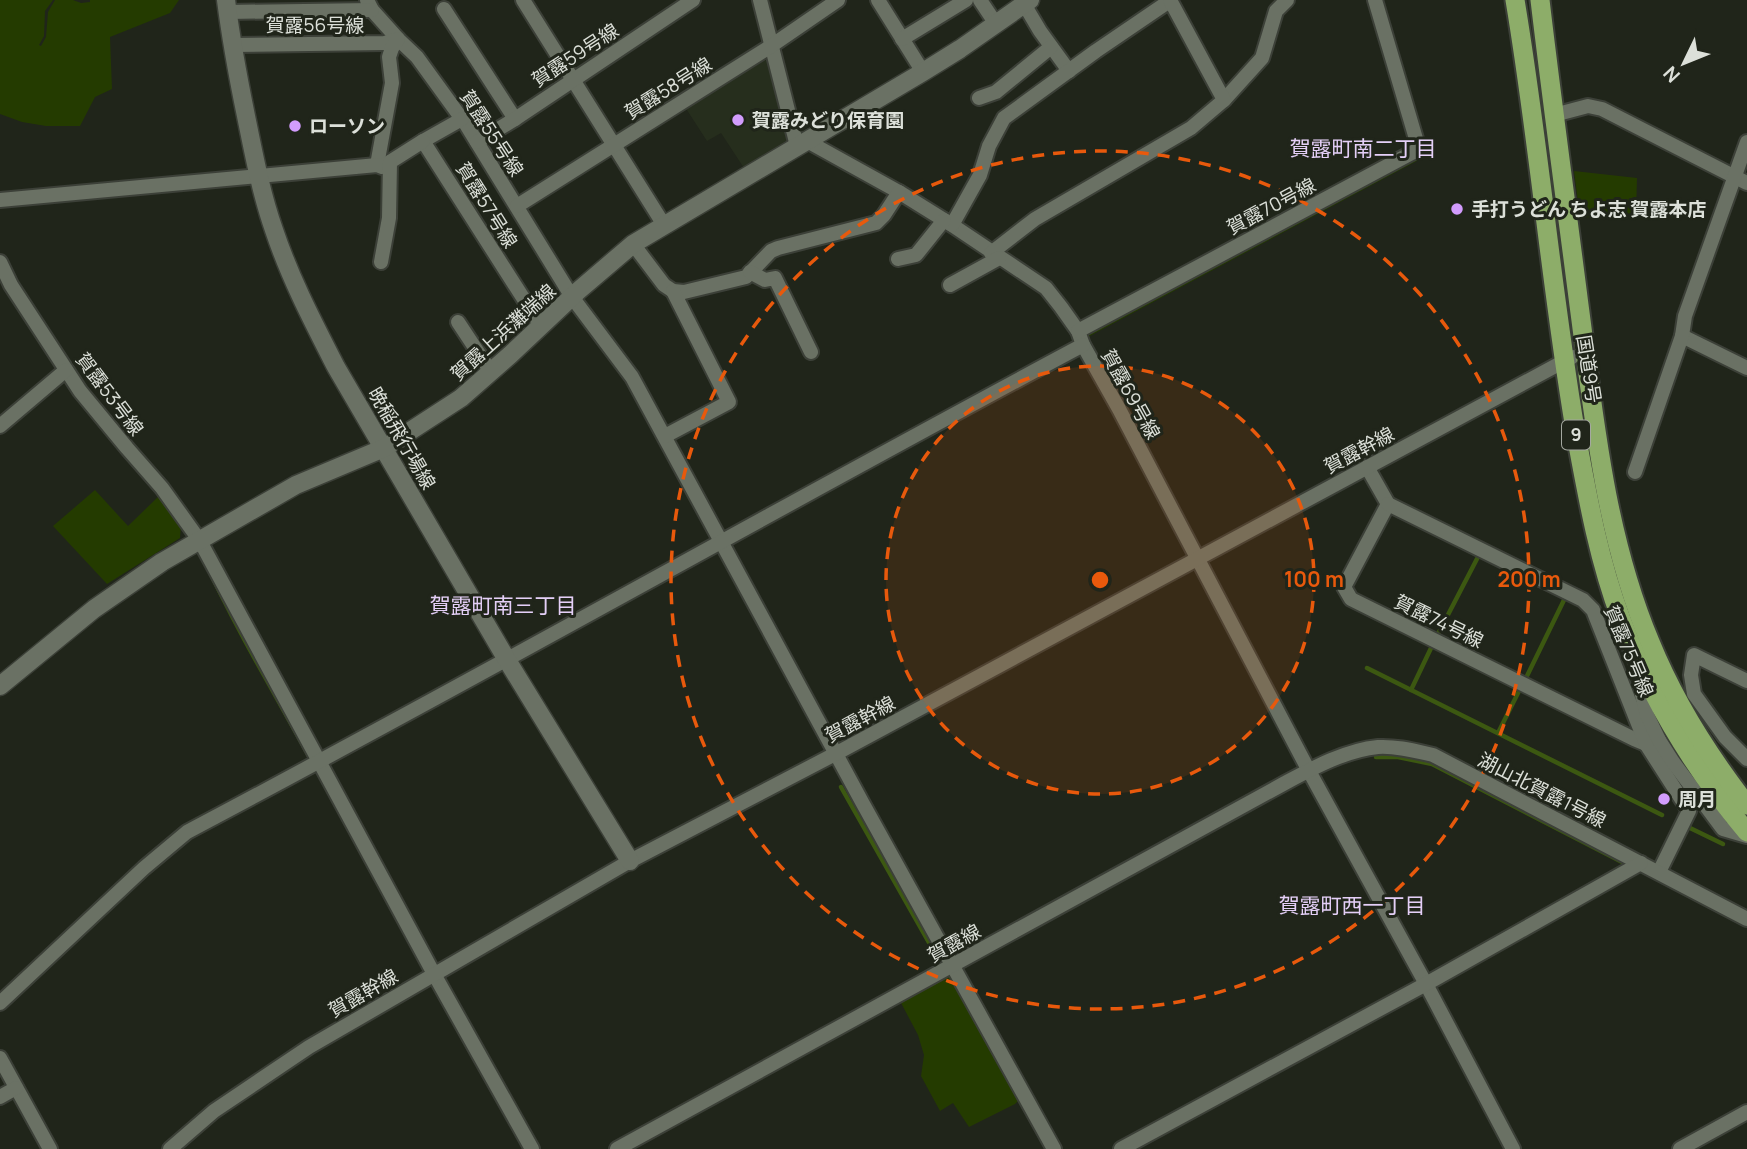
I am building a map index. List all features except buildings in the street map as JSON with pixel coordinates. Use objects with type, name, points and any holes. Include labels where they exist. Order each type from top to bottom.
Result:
[{"type":"highway","name":"国道9号","points":[[1515,0],[1564,361],[1586,492],[1597,539],[1615,602],[1639,661],[1669,721],[1716,793],[1747,834]]},
{"type":"highway","name":"国道9号","points":[[1540,0],[1585,350],[1609,507],[1625,571],[1642,621],[1668,682],[1723,774],[1747,805]]},
{"type":"street","points":[[523,0],[664,225]]},
{"type":"street","name":"賀露59号線","points":[[477,142],[693,0]]},
{"type":"street","points":[[760,0],[771,46],[802,143]]},
{"type":"street","name":"賀露58号線","points":[[517,206],[771,46],[838,0]]},
{"type":"street","points":[[878,0],[923,72]]},
{"type":"street","points":[[902,39],[966,0]]},
{"type":"street","points":[[980,0],[996,24]]},
{"type":"street","points":[[898,259],[916,255],[948,222],[981,175],[989,146],[1004,118],[1170,0],[1224,100]]},
{"type":"street","points":[[950,285],[995,255],[1035,219],[1191,128],[1224,100],[1262,58],[1276,11],[1287,0]]},
{"type":"street","name":"賀露70号線","points":[[1080,338],[1419,149],[1374,0]]},
{"type":"street","points":[[1027,2],[1040,32],[1069,71]]},
{"type":"street","name":"賀露上浜灘端線","points":[[0,686],[94,609],[162,562],[296,485],[384,448],[461,398],[633,244],[923,72],[1027,2]]},
{"type":"street","points":[[227,6],[369,5]]},
{"type":"street","name":"賀露55号線","points":[[369,5],[417,57],[462,119],[572,297],[632,377],[1054,1149]]},
{"type":"street","name":"晩稲飛行場線","points":[[227,6],[258,176],[274,230],[300,295],[336,367],[507,660],[630,862]]},
{"type":"street","points":[[444,9],[515,119]]},
{"type":"street","points":[[381,262],[388,218],[384,164],[392,83],[389,57],[398,39]]},
{"type":"street","name":"賀露56号線","points":[[232,44],[385,43],[398,39]]},
{"type":"street","points":[[979,98],[996,92],[1051,47]]},
{"type":"street","points":[[1554,115],[1588,106],[1602,109],[1741,180]]},
{"type":"street","points":[[0,200],[384,164],[462,119]]},
{"type":"street","name":"賀露57号線","points":[[424,141],[541,326]]},
{"type":"street","points":[[1635,472],[1682,336],[1685,316],[1741,180],[1747,142]]},
{"type":"street","name":"賀露69号線","points":[[802,143],[899,192],[1046,288],[1080,338],[1119,409],[1309,771],[1513,1149]]},
{"type":"street","points":[[673,291],[690,291],[746,277],[771,251],[876,223],[899,192]]},
{"type":"street","points":[[633,244],[661,282],[673,291],[729,402],[665,436]]},
{"type":"street","name":"賀露53号線","points":[[0,262],[11,285],[80,391],[163,488],[200,541],[434,974],[532,1149]]},
{"type":"street","points":[[750,272],[765,280],[775,278],[811,352]]},
{"type":"street","points":[[458,322],[491,372]]},
{"type":"street","points":[[1682,336],[1747,368]]},
{"type":"street","points":[[0,1003],[187,832],[507,660],[1080,338]]},
{"type":"street","name":"賀露幹線","points":[[170,1149],[214,1111],[309,1047],[630,862],[1585,350]]},
{"type":"street","points":[[0,426],[66,370]]},
{"type":"street","points":[[1367,467],[1388,504]]},
{"type":"street","name":"賀露74号線","points":[[1388,504],[1344,586],[1351,599],[1652,742]]},
{"type":"street","name":"賀露75号線","points":[[1388,504],[1583,600],[1593,610],[1652,742],[1685,791],[1689,811],[1659,872]]},
{"type":"street","points":[[1747,681],[1694,655],[1691,675],[1694,694],[1726,737],[1747,759]]},
{"type":"street","points":[[1639,661],[1642,695],[1652,742]]},
{"type":"street","name":"湖山北賀露1号線","points":[[1309,771],[1354,752],[1379,747],[1408,749],[1433,755],[1747,919]]},
{"type":"street","name":"賀露線","points":[[617,1149],[1309,771]]},
{"type":"street","points":[[1685,791],[1724,829],[1747,834]]},
{"type":"street","points":[[1121,1149],[1426,984],[1641,863]]},
{"type":"street","points":[[0,1058],[50,1149]]},
{"type":"street","points":[[0,1097],[16,1088]]},
{"type":"street","points":[[1680,1149],[1747,1112]]},
{"type":"shaded area","points":[[0,0],[53,0],[45,11],[44,36],[39,45],[41,46],[46,37],[48,12],[55,0],[81,3],[90,0],[179,0],[170,13],[110,37],[112,89],[95,97],[80,126],[46,126],[22,122],[0,114]]},
{"type":"shaded area","name":"賀露みどり保育園","points":[[767,60],[788,142],[744,168],[721,133],[707,141],[685,107],[758,61]]},
{"type":"shaded area","points":[[1428,155],[1086,338],[1085,336]]},
{"type":"shaded area","points":[[1574,171],[1637,178],[1636,213],[1580,218]]},
{"type":"shaded area","points":[[95,490],[128,526],[159,496],[181,525],[180,538],[107,584],[53,526]]},
{"type":"shaded area","points":[[207,566],[309,756],[307,757],[242,639],[205,567]]},
{"type":"shaded area","points":[[950,976],[1019,1100],[969,1127],[953,1103],[940,1111],[921,1076],[924,1055],[918,1035],[900,1001]]},
{"type":"waterway","points":[[1438,634],[1479,555]]},
{"type":"waterway","points":[[1526,678],[1565,598]]},
{"type":"waterway","points":[[1411,690],[1432,646]]},
{"type":"waterway","points":[[1367,668],[1662,815]]},
{"type":"waterway","points":[[1498,733],[1520,689]]},
{"type":"waterway","points":[[1376,757],[1398,757],[1432,764],[1624,863]]},
{"type":"waterway","points":[[841,787],[936,955]]},
{"type":"waterway","points":[[1690,828],[1723,844]]},
{"type":"place","name":"賀露みどり保育園","points":[[738,120]]},
{"type":"place","name":"ローソン","points":[[295,126]]},
{"type":"place","name":"手打うどん ちよ志 賀露本店","points":[[1457,209]]},
{"type":"place","name":"周月","points":[[1664,799]]},
{"type":"district","name":"賀露町南二丁目","points":[[1363,149]]},
{"type":"district","name":"賀露町南三丁目","points":[[503,606]]},
{"type":"district","name":"賀露町西一丁目","points":[[1352,906]]}]
